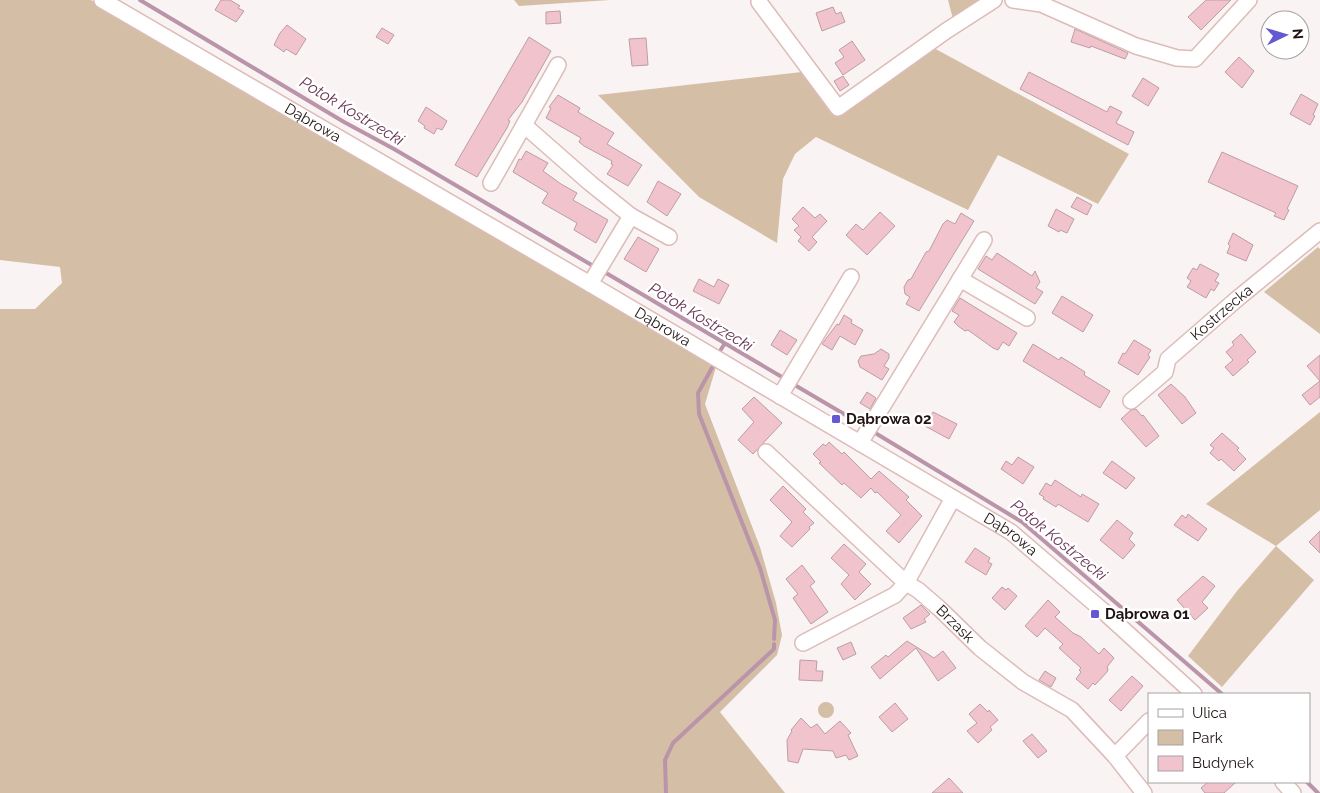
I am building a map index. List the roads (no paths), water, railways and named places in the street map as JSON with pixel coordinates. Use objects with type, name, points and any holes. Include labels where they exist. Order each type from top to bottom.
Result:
[{"type":"street","name":"Dąbrowa","points":[[102,0],[596,275],[866,434],[953,498],[1011,532],[1102,610],[1183,691]]},
{"type":"street","points":[[758,2],[838,108],[946,31],[994,0]]},
{"type":"street","points":[[1012,0],[1041,4],[1136,46],[1178,58],[1195,59],[1249,0]]},
{"type":"street","points":[[490,182],[558,65]]},
{"type":"street","points":[[524,125],[631,216],[669,237]]},
{"type":"street","points":[[596,275],[631,216]]},
{"type":"street","name":"Kostrzecka","points":[[1131,402],[1164,372],[1168,359],[1320,231]]},
{"type":"street","points":[[866,434],[984,240]]},
{"type":"street","points":[[786,387],[851,277]]},
{"type":"street","points":[[960,279],[1027,318]]},
{"type":"street","name":"Brzask","points":[[766,452],[906,583],[918,590],[940,609],[980,648],[1023,682],[1072,710],[1115,756],[1144,793]]},
{"type":"street","points":[[804,643],[895,595],[906,583],[953,498]]},
{"type":"street","points":[[1115,756],[1148,722]]},
{"type":"street","points":[[1284,783],[1294,793]]},
{"type":"waterway","name":"Potok Kostrzecki","points":[[140,0],[344,122],[394,149],[595,267]]},
{"type":"waterway","name":"Potok Kostrzecki","points":[[601,270],[787,380]]},
{"type":"waterway","points":[[720,351],[725,343]]},
{"type":"waterway","points":[[713,366],[698,393],[699,414],[760,568],[775,620],[774,639]]},
{"type":"waterway","name":"Potok Kostrzecki","points":[[793,384],[866,427]]},
{"type":"waterway","name":"Potok Kostrzecki","points":[[872,431],[1022,522],[1221,693]]},
{"type":"waterway","points":[[666,793],[665,760],[673,743],[774,649],[774,644]]},
{"type":"waterway","name":"Potok Kostrzecki","points":[[1308,783],[1318,793]]},
{"type":"place","name":"Dąbrowa 02","points":[[836,419]]},
{"type":"place","name":"Dąbrowa 01","points":[[1095,614]]}]
